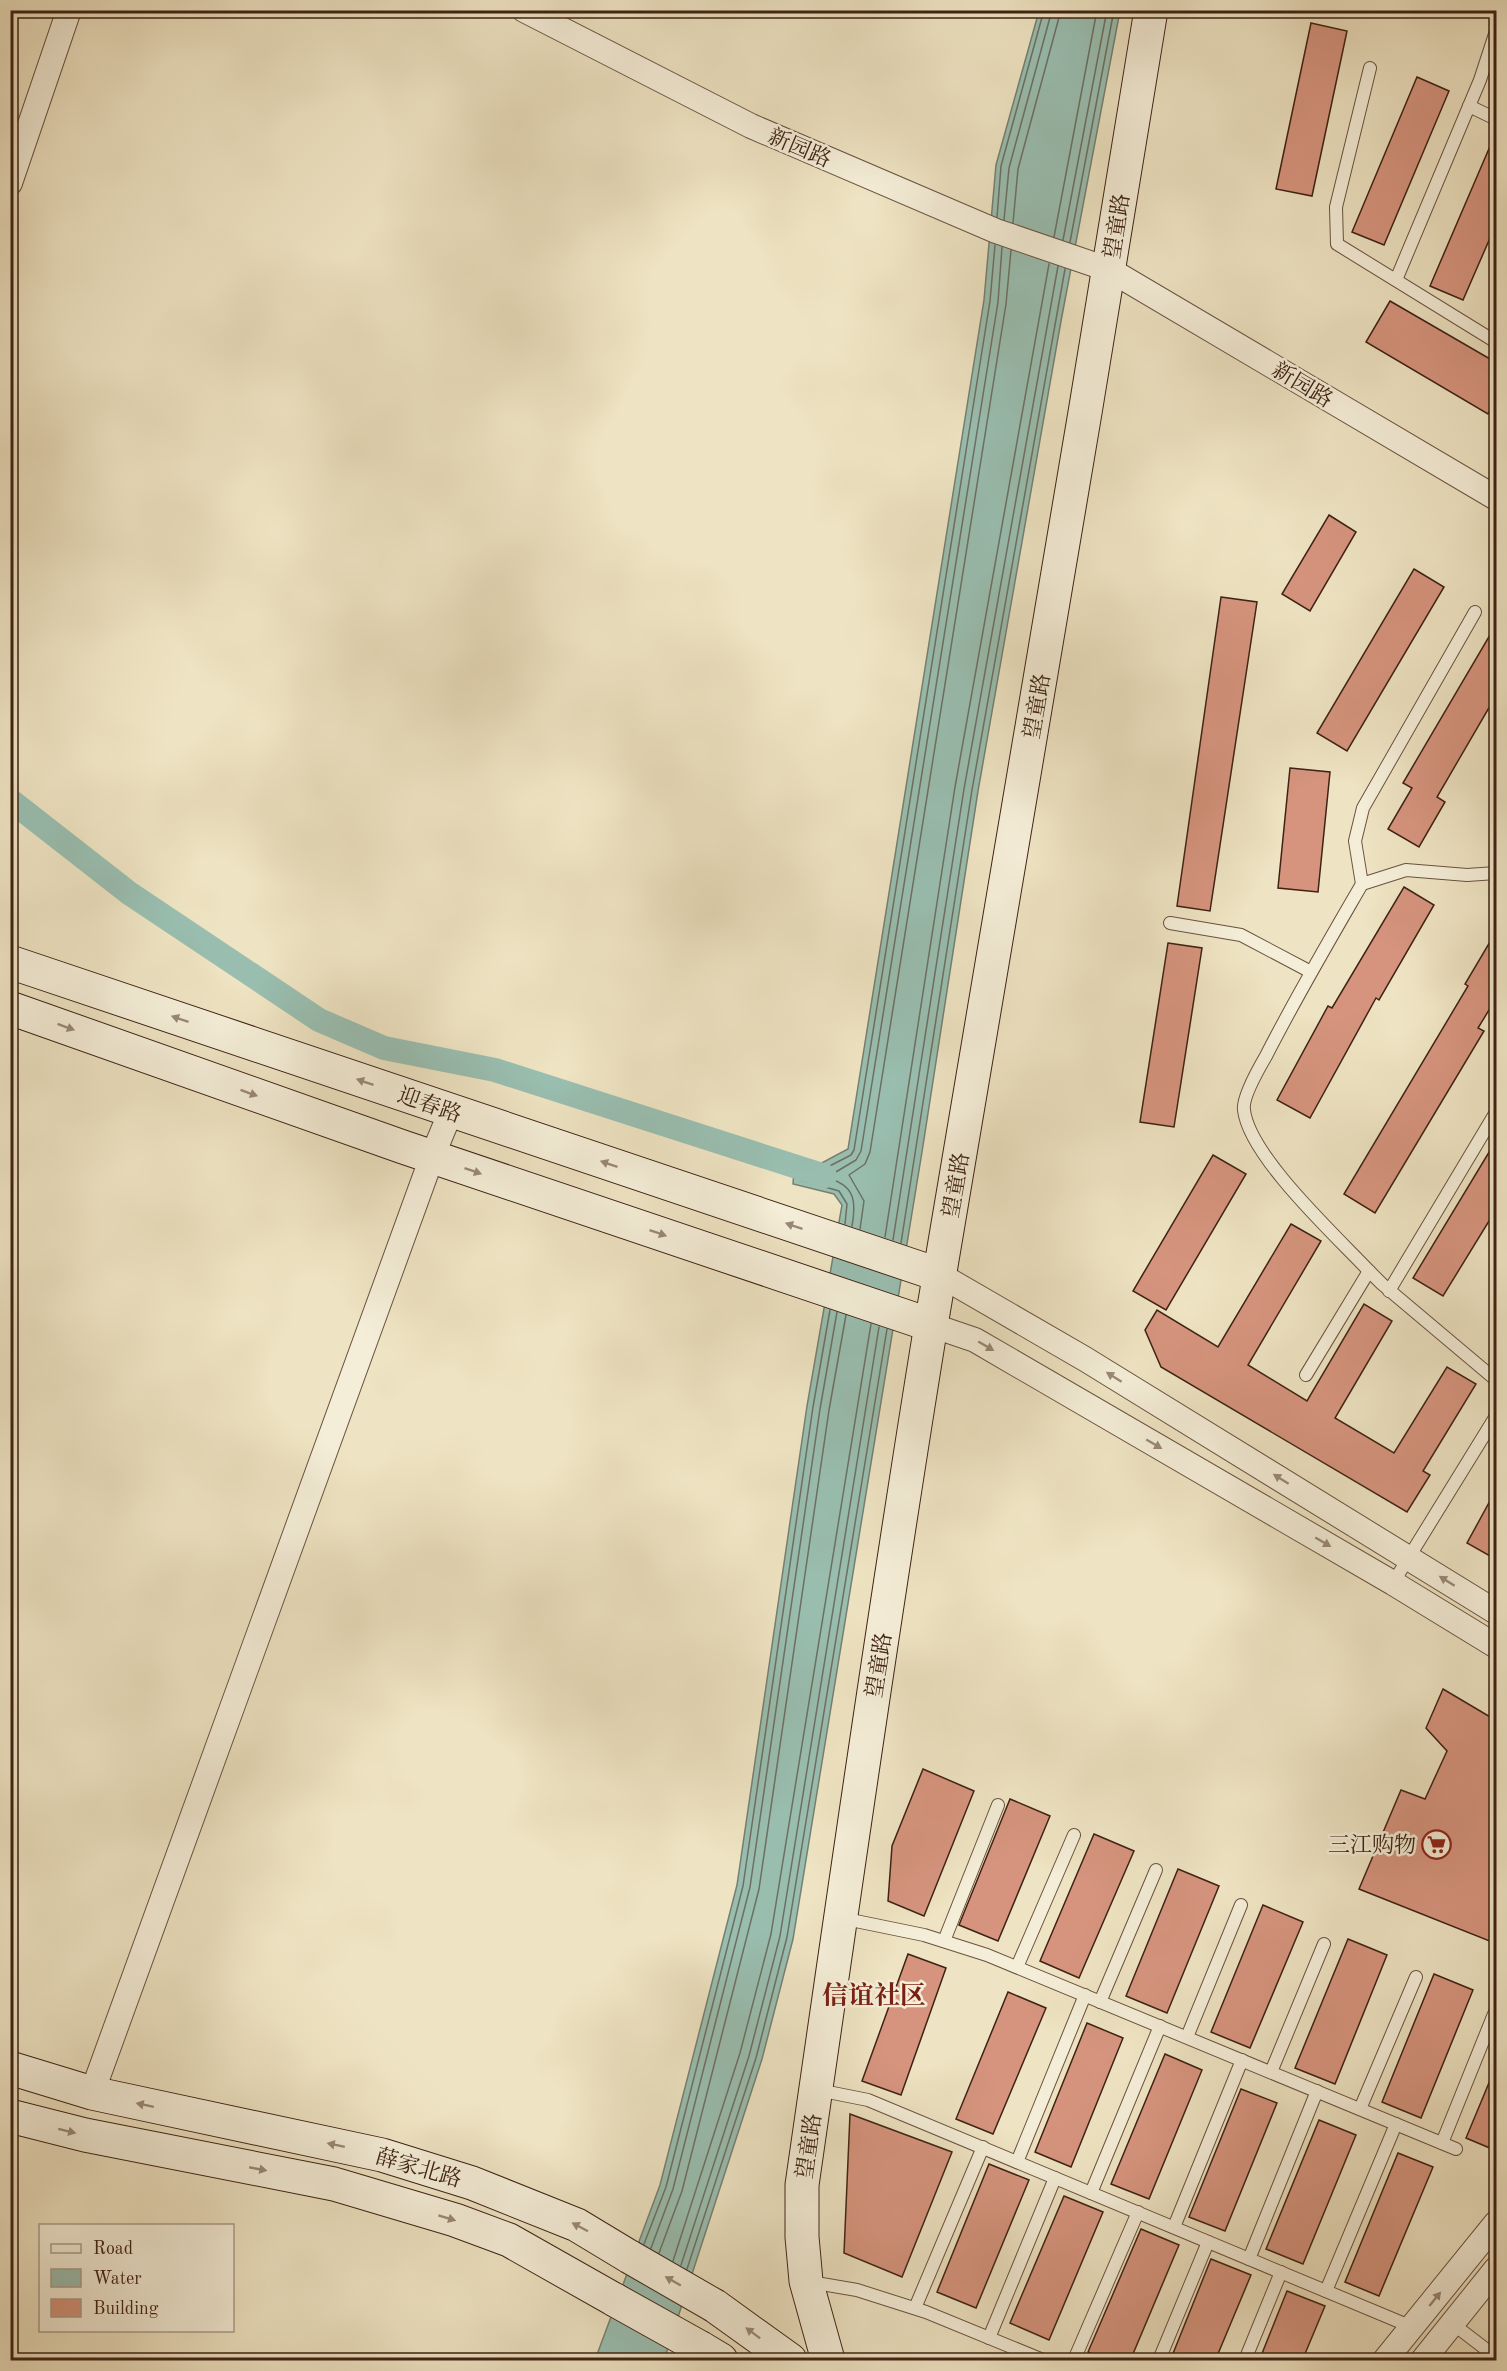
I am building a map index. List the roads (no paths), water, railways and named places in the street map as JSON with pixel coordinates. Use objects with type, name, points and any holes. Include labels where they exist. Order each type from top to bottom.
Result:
[{"type":"main road","name":"望童路","points":[[828,2361],[806,2282],[802,2237],[802,2185],[861,1767],[1097,266],[1151,10]]},
{"type":"main road","name":"迎春路","points":[[10,962],[940,1275]]},
{"type":"main road","points":[[10,1008],[432,1157],[931,1325]]},
{"type":"main road","name":"薛家北路","points":[[10,2068],[92,2093],[370,2153],[472,2183],[577,2225],[715,2306],[790,2361]]},
{"type":"main road","name":"薛家北路","points":[[10,2116],[85,2135],[334,2184],[455,2220],[509,2240],[711,2354]]},
{"type":"street","points":[[10,183],[69,10]]},
{"type":"street","name":"新园路","points":[[524,10],[751,126],[996,231],[1097,266],[1497,498]]},
{"type":"street","points":[[92,2093],[432,1157],[452,1111]]},
{"type":"street","points":[[940,1275],[1085,1359],[1497,1612]]},
{"type":"street","points":[[931,1325],[975,1340],[1497,1646]]},
{"type":"street","points":[[1385,2361],[1497,2223]]},
{"type":"street","points":[[1423,2361],[1497,2269]]},
{"type":"lane","points":[[1396,280],[1469,106],[1497,31]]},
{"type":"lane","points":[[1370,68],[1336,207],[1337,244],[1497,342]]},
{"type":"lane","points":[[1469,106],[1497,119]]},
{"type":"lane","points":[[1475,612],[1363,808],[1355,841],[1362,884],[1254,1077],[1243,1109],[1253,1140],[1271,1166],[1369,1271],[1389,1291],[1497,1380]]},
{"type":"lane","points":[[1362,884],[1406,870],[1467,874],[1497,873]]},
{"type":"lane","points":[[1170,923],[1241,935],[1311,972]]},
{"type":"lane","points":[[1389,1291],[1497,1112]]},
{"type":"lane","points":[[1306,1375],[1369,1271]]},
{"type":"lane","points":[[1393,1583],[1497,1416]]},
{"type":"lane","points":[[944,1941],[998,1805]]},
{"type":"lane","points":[[1017,1967],[1074,1835]]},
{"type":"lane","points":[[1100,2002],[1156,1870]]},
{"type":"lane","points":[[1187,2037],[1241,1905]]},
{"type":"lane","points":[[840,1918],[924,1935],[1017,1967],[1456,2149]]},
{"type":"lane","points":[[1271,2072],[1324,1944]]},
{"type":"lane","points":[[1360,2109],[1416,1977]]},
{"type":"lane","points":[[1017,2162],[1085,1995]]},
{"type":"lane","points":[[1442,2143],[1494,2014]]},
{"type":"lane","points":[[1091,2193],[1160,2026]]},
{"type":"lane","points":[[1174,2227],[1242,2060]]},
{"type":"lane","points":[[816,2090],[868,2100],[1412,2327]]},
{"type":"lane","points":[[1249,2259],[1317,2091]]},
{"type":"lane","points":[[1326,2291],[1396,2124]]},
{"type":"lane","points":[[915,2308],[983,2147]]},
{"type":"lane","points":[[989,2338],[1055,2178]]},
{"type":"lane","points":[[1074,2361],[1138,2212]]},
{"type":"lane","points":[[1159,2361],[1208,2242]]},
{"type":"lane","points":[[1245,2361],[1281,2272]]},
{"type":"lane","points":[[806,2282],[857,2290],[915,2308],[1043,2361]]},
{"type":"lane","points":[[1453,2324],[1495,2358]]},
{"type":"water","points":[[1039,11],[1120,11],[1061,321],[978,791],[922,1152],[793,1939],[762,2059],[664,2360],[595,2360],[660,2185],[737,1885],[807,1406],[842,1205],[834,1194],[793,1184],[795,1157],[818,1165],[848,1149],[984,300],[996,165]]},
{"type":"waterway","points":[[10,800],[129,893],[319,1020],[384,1048],[495,1070],[825,1176]]},
{"type":"place","name":"三江购物","points":[[1437,1844]]},
{"type":"district","name":"信谊社区","points":[[874,1995]]}]
